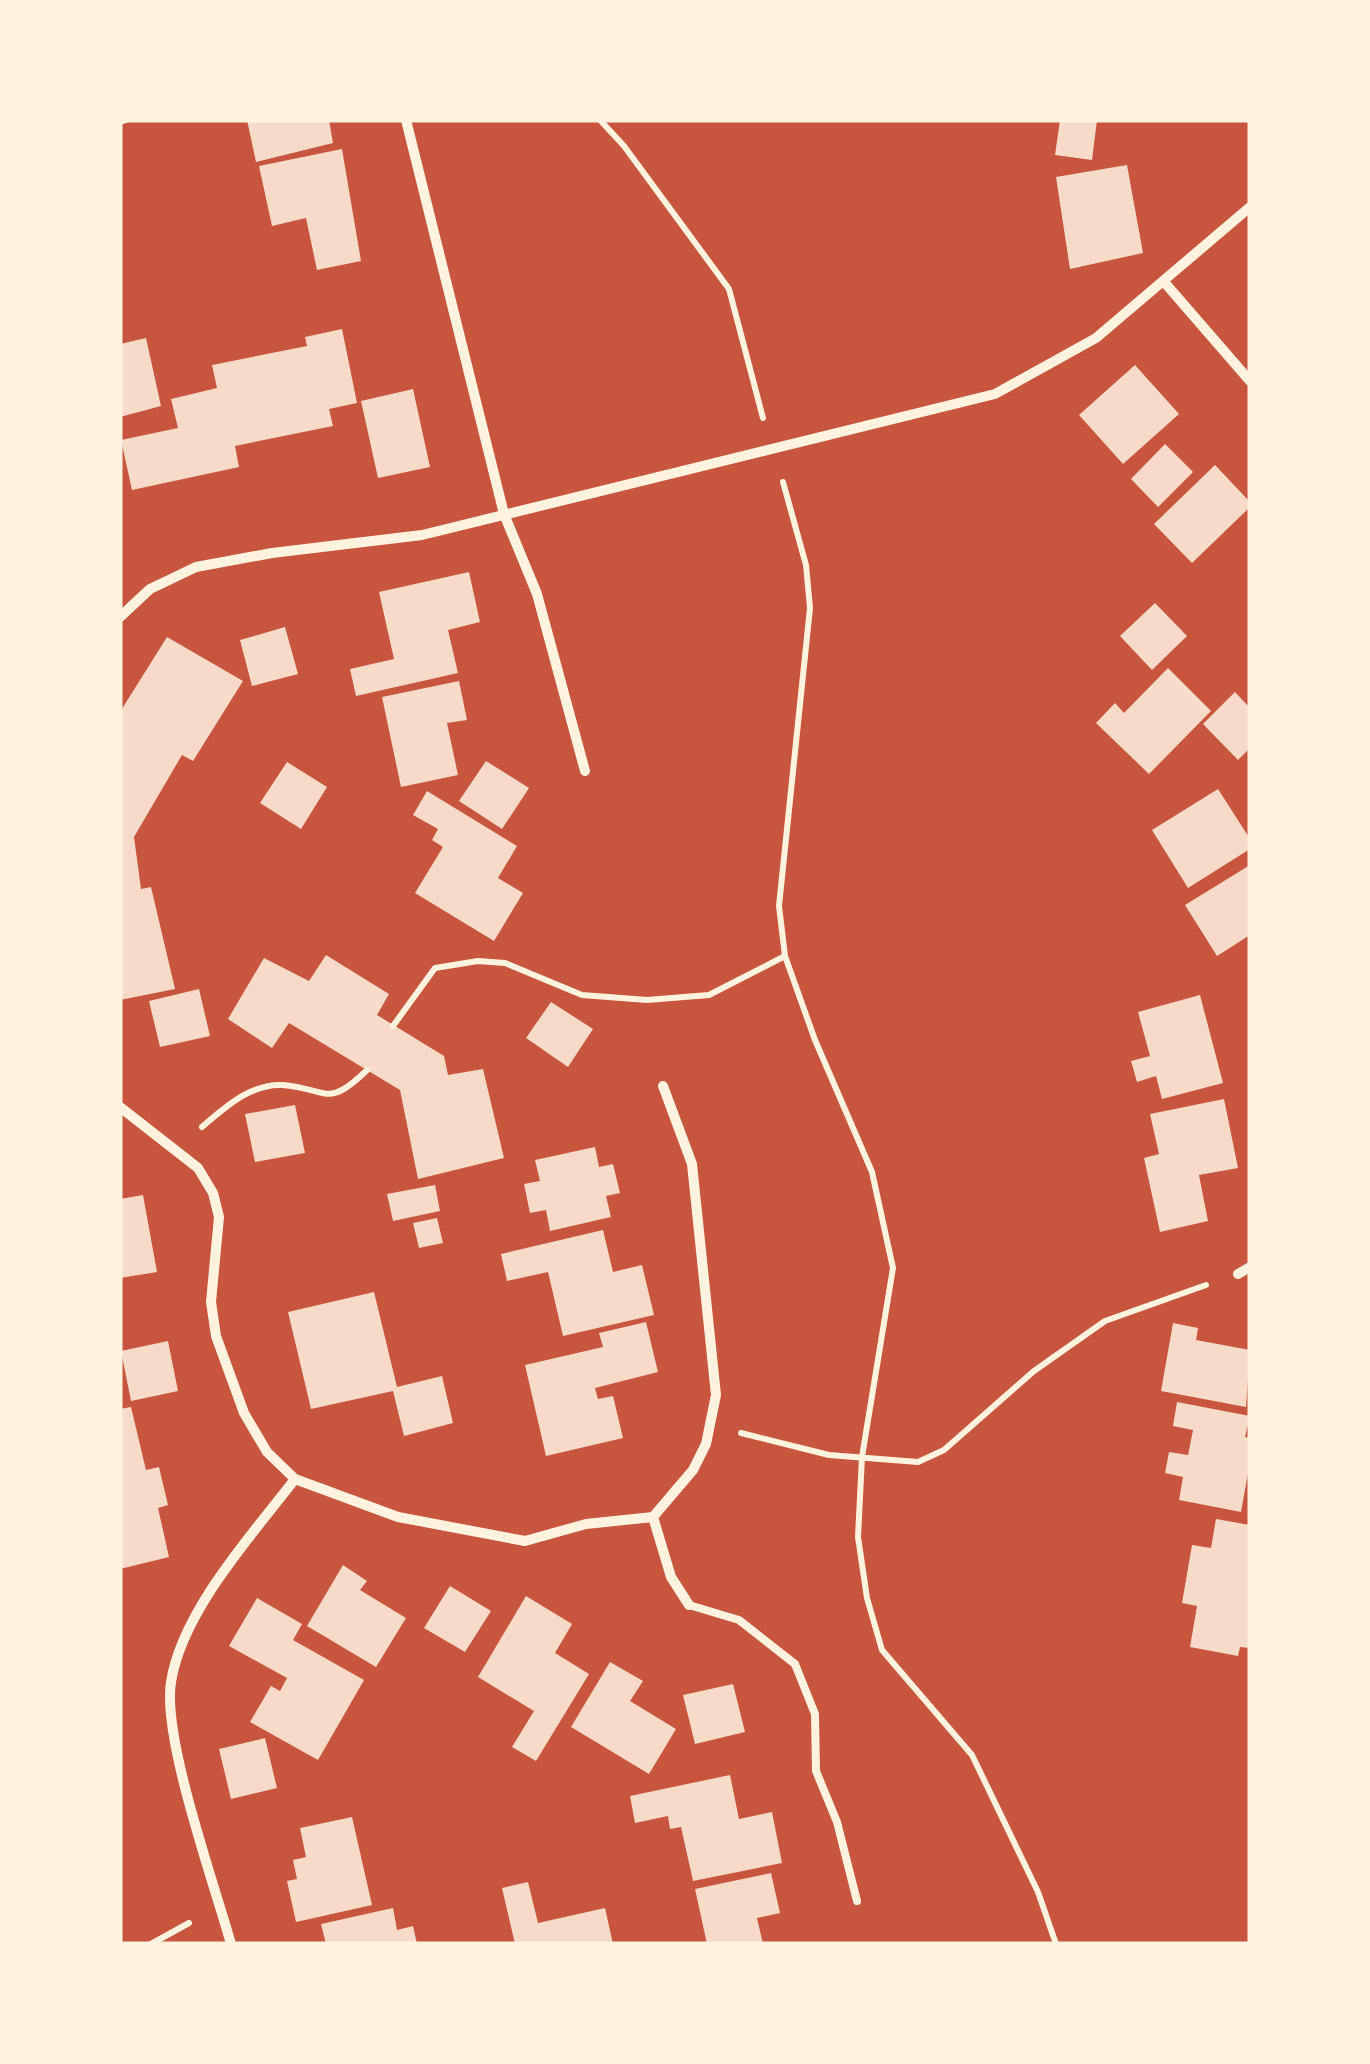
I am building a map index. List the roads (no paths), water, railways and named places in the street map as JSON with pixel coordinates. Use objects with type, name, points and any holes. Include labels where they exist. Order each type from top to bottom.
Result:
[{"type":"street","points":[[406,120],[504,514],[538,594],[584,770]]},
{"type":"street","points":[[120,616],[150,588],[196,567],[300,548],[382,542],[995,394],[1096,338],[1250,207]]},
{"type":"street","points":[[1165,283],[1250,381]]},
{"type":"street","points":[[120,1107],[198,1168],[213,1193],[218,1249],[211,1302],[230,1378],[244,1413],[268,1452],[295,1480],[398,1517],[526,1542],[586,1524],[652,1517],[693,1470],[710,1425],[716,1396],[692,1164],[663,1086]]},
{"type":"street","points":[[1238,1274],[1250,1267]]},
{"type":"street","points":[[231,1944],[176,1746],[170,1684],[188,1636],[224,1571],[295,1480]]},
{"type":"street","points":[[652,1517],[671,1578],[689,1605]]},
{"type":"lane","points":[[689,1605],[739,1620],[795,1664],[815,1714],[816,1770],[837,1822],[858,1901]]}]
